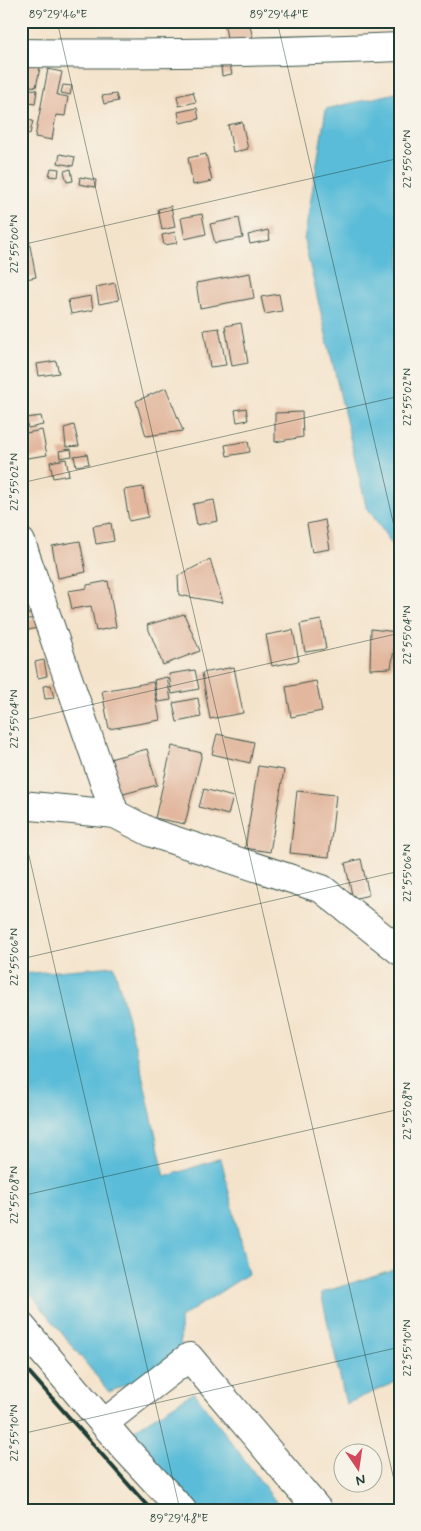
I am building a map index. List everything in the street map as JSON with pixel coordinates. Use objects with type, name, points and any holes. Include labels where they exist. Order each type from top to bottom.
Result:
[{"type":"street","points":[[21,53],[72,54],[400,47]]},
{"type":"street","points":[[21,542],[115,814]]},
{"type":"street","points":[[21,805],[115,814],[152,833],[322,889],[400,951]]},
{"type":"street","points":[[21,1326],[104,1424],[182,1510]]},
{"type":"street","points":[[104,1424],[189,1357],[318,1510]]},
{"type":"water","points":[[400,92],[400,556],[366,506],[304,240],[326,109]]},
{"type":"water","points":[[114,966],[141,1069],[165,1177],[221,1158],[248,1274],[180,1318],[181,1360],[109,1392],[21,1282],[21,974]]},
{"type":"water","points":[[400,1267],[400,1380],[346,1404],[321,1293]]},
{"type":"water","points":[[194,1392],[282,1510],[196,1510],[129,1433]]},
{"type":"building","points":[[224,21],[249,21],[253,39],[228,44]]},
{"type":"building","points":[[21,59],[41,63],[36,87],[21,84]]},
{"type":"building","points":[[230,66],[232,74],[222,76],[221,67]]},
{"type":"building","points":[[48,69],[62,72],[57,95],[68,97],[65,116],[56,115],[52,140],[35,137]]},
{"type":"building","points":[[63,85],[72,86],[70,95],[61,93]]},
{"type":"building","points":[[25,88],[37,90],[35,104],[23,102]]},
{"type":"building","points":[[193,92],[196,102],[179,106],[177,96]]},
{"type":"building","points":[[116,94],[118,101],[104,104],[102,96]]},
{"type":"building","points":[[197,108],[199,119],[180,123],[178,112]]},
{"type":"building","points":[[22,119],[33,121],[30,134],[21,133]]},
{"type":"building","points":[[242,122],[248,149],[233,152],[228,125]]},
{"type":"building","points":[[60,154],[75,157],[73,166],[58,163]]},
{"type":"building","points":[[206,154],[212,181],[193,185],[188,158]]},
{"type":"building","points":[[51,168],[59,169],[58,177],[49,176]]},
{"type":"building","points":[[71,169],[73,181],[67,182],[64,171]]},
{"type":"building","points":[[80,177],[96,180],[95,187],[79,184]]},
{"type":"building","points":[[171,206],[175,227],[162,230],[158,209]]},
{"type":"building","points":[[202,214],[206,234],[185,239],[181,218]]},
{"type":"building","points":[[239,218],[243,238],[215,243],[210,224]]},
{"type":"building","points":[[268,230],[270,240],[250,244],[248,235]]},
{"type":"building","points":[[27,231],[36,277],[21,280],[21,233]]},
{"type":"building","points":[[175,232],[177,243],[164,245],[162,235]]},
{"type":"building","points":[[250,273],[254,298],[200,308],[196,283]]},
{"type":"building","points":[[115,283],[119,300],[99,304],[96,287]]},
{"type":"building","points":[[279,294],[282,311],[265,314],[261,297]]},
{"type":"building","points":[[91,296],[93,310],[71,314],[68,300]]},
{"type":"building","points":[[241,323],[248,363],[232,366],[225,326]]},
{"type":"building","points":[[219,328],[226,365],[210,367],[204,330]]},
{"type":"building","points":[[56,361],[59,373],[39,376],[37,364]]},
{"type":"building","points":[[166,388],[183,431],[146,436],[136,401]]},
{"type":"building","points":[[246,408],[248,420],[237,422],[235,410]]},
{"type":"building","points":[[302,412],[303,437],[275,442],[275,413]]},
{"type":"building","points":[[41,416],[43,425],[28,428],[26,418]]},
{"type":"building","points":[[74,425],[79,446],[66,447],[64,428]]},
{"type":"building","points":[[42,430],[47,455],[21,459],[21,434]]},
{"type":"building","points":[[248,441],[250,452],[227,456],[225,445]]},
{"type":"building","points":[[71,449],[72,456],[60,458],[59,451]]},
{"type":"building","points":[[87,454],[89,464],[76,466],[74,456]]},
{"type":"building","points":[[66,459],[69,475],[53,478],[50,462]]},
{"type":"building","points":[[143,487],[148,517],[129,521],[124,490]]},
{"type":"building","points":[[214,500],[218,521],[197,525],[193,504]]},
{"type":"building","points":[[325,520],[330,549],[312,552],[307,524]]},
{"type":"building","points":[[111,523],[114,541],[96,544],[93,526]]},
{"type":"building","points":[[80,541],[86,572],[58,578],[52,546]]},
{"type":"building","points":[[210,559],[223,603],[179,595],[178,576]]},
{"type":"building","points":[[108,581],[116,627],[96,631],[91,606],[72,609],[68,591],[87,588],[87,585]]},
{"type":"building","points":[[31,601],[33,613],[21,616],[21,602]]},
{"type":"building","points":[[184,614],[200,651],[163,665],[147,625]]},
{"type":"building","points":[[36,618],[38,628],[23,631],[21,620]]},
{"type":"building","points":[[321,620],[326,649],[305,652],[300,624]]},
{"type":"building","points":[[371,629],[397,632],[391,668],[370,669]]},
{"type":"building","points":[[293,630],[299,661],[272,666],[266,635]]},
{"type":"building","points":[[44,660],[47,676],[38,678],[35,662]]},
{"type":"building","points":[[234,667],[243,713],[210,719],[202,673]]},
{"type":"building","points":[[195,670],[199,689],[172,694],[169,674]]},
{"type":"building","points":[[167,677],[171,700],[158,702],[154,680]]},
{"type":"building","points":[[316,681],[322,711],[291,717],[286,687]]},
{"type":"building","points":[[153,682],[160,720],[109,729],[102,691]]},
{"type":"building","points":[[51,685],[54,698],[45,699],[43,686]]},
{"type":"building","points":[[198,698],[201,717],[177,722],[173,703]]},
{"type":"building","points":[[217,734],[254,742],[250,763],[212,754]]},
{"type":"building","points":[[172,746],[202,753],[185,824],[155,818]]},
{"type":"building","points":[[147,749],[157,785],[116,796],[106,760]]},
{"type":"building","points":[[258,766],[284,770],[270,852],[245,848]]},
{"type":"building","points":[[204,789],[233,797],[228,815],[199,807]]},
{"type":"building","points":[[297,791],[336,795],[329,857],[290,853]]},
{"type":"building","points":[[361,859],[369,895],[353,899],[345,863]]},
{"type":"railway","points":[[21,1363],[151,1510]]}]
